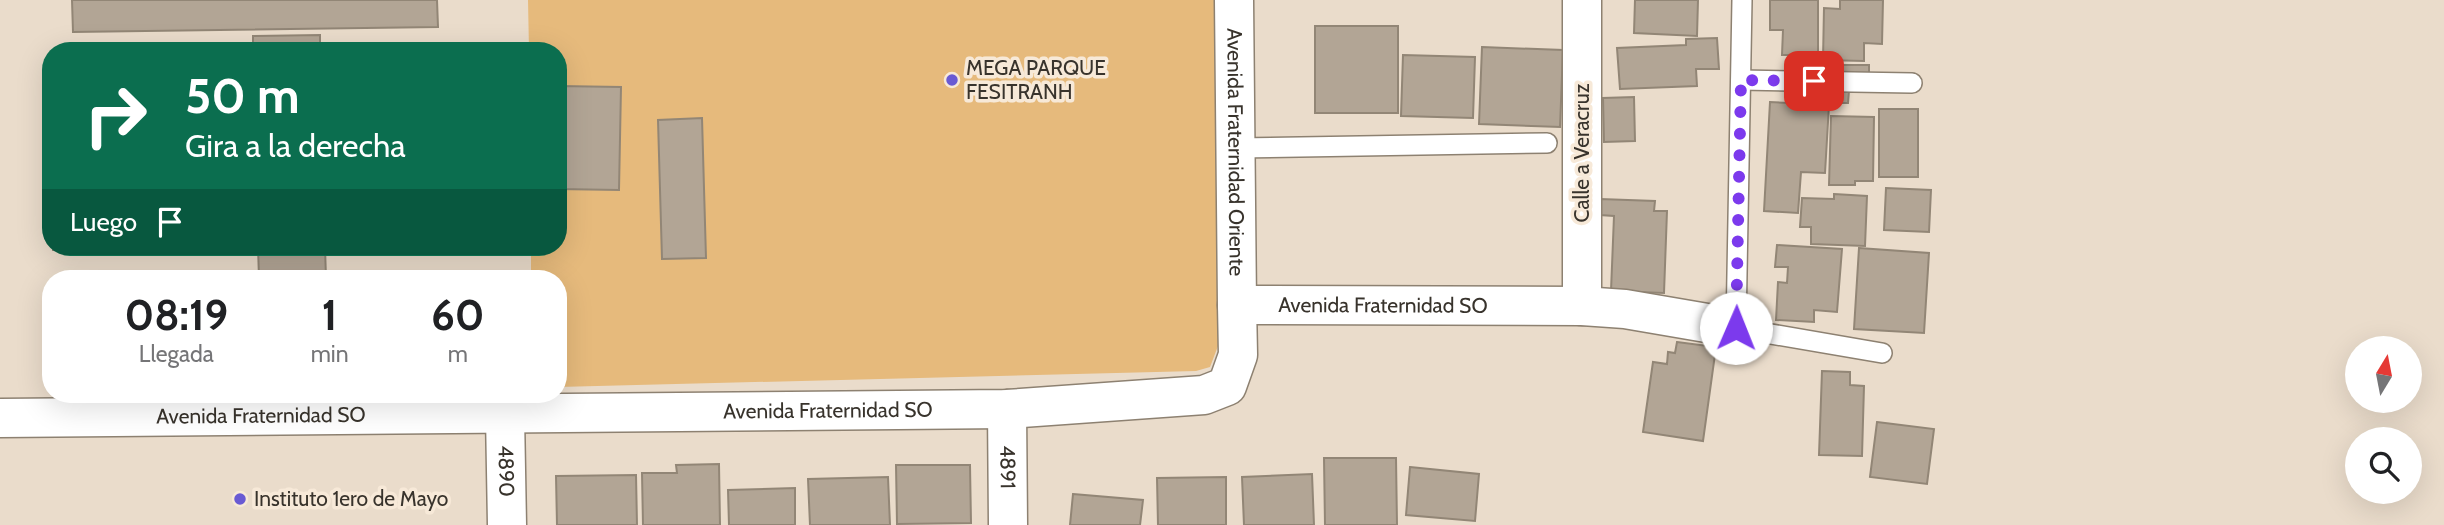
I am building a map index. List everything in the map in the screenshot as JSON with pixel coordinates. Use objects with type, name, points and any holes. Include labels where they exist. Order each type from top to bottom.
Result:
[{"type":"street","name":"Avenida Fraternidad Oriente","points":[[1234,0],[1237,305]]},
{"type":"street","name":"Calle a Veracruz","points":[[1582,0],[1582,306]]},
{"type":"street","name":"Avenida Fraternidad SO","points":[[0,418],[1007,409],[1205,395],[1227,386],[1238,355],[1237,305],[1582,306],[1625,309],[1736,328]]},
{"type":"street","name":"4891","points":[[1007,409],[1008,525]]},
{"type":"street","name":"4890","points":[[505,415],[507,525]]},
{"type":"lane","points":[[1742,0],[1736,328],[1882,353]]},
{"type":"lane","points":[[1741,80],[1912,83]]},
{"type":"lane","points":[[1236,148],[1547,143]]},
{"type":"shaded area","points":[[528,0],[1216,0],[1218,346],[1210,367],[1196,371],[567,387],[567,270],[531,270],[531,256],[567,256],[567,42],[529,42]]},
{"type":"building","points":[[72,0],[437,0],[438,27],[73,32]]},
{"type":"building","points":[[1635,0],[1698,0],[1697,36],[1634,33]]},
{"type":"building","points":[[1770,0],[1818,0],[1818,55],[1782,55],[1783,30],[1770,30]]},
{"type":"building","points":[[1840,0],[1883,0],[1882,44],[1864,43],[1864,61],[1823,60],[1824,8],[1840,9]]},
{"type":"building","points":[[1315,26],[1398,26],[1398,113],[1315,113]]},
{"type":"building","points":[[320,35],[320,42],[253,42],[253,36]]},
{"type":"building","points":[[1717,38],[1719,69],[1696,69],[1697,86],[1620,89],[1617,48],[1686,45],[1686,39]]},
{"type":"building","points":[[1482,47],[1563,50],[1560,127],[1479,124]]},
{"type":"building","points":[[1403,55],[1475,57],[1473,118],[1401,116]]},
{"type":"building","points":[[1809,65],[1869,65],[1869,91],[1849,91],[1848,103],[1829,103],[1830,91],[1810,91]]},
{"type":"building","points":[[567,86],[621,87],[619,190],[567,189]]},
{"type":"building","points":[[1634,97],[1635,141],[1604,142],[1603,98]]},
{"type":"building","points":[[1770,102],[1829,105],[1825,173],[1801,172],[1798,213],[1764,211]]},
{"type":"building","points":[[1879,109],[1918,109],[1918,177],[1879,177]]},
{"type":"building","points":[[1831,116],[1874,117],[1873,181],[1855,181],[1855,185],[1829,185]]},
{"type":"building","points":[[702,118],[706,258],[662,259],[658,120]]},
{"type":"building","points":[[1886,188],[1931,190],[1929,232],[1884,230]]},
{"type":"building","points":[[1834,194],[1867,196],[1865,246],[1811,244],[1811,227],[1800,227],[1802,198],[1834,199]]},
{"type":"building","points":[[1600,199],[1655,201],[1654,211],[1667,211],[1664,293],[1611,291],[1614,216],[1600,215]]},
{"type":"building","points":[[1777,245],[1842,249],[1837,312],[1814,310],[1814,322],[1776,320],[1778,282],[1787,283],[1788,267],[1775,267]]},
{"type":"building","points":[[1859,248],[1929,253],[1924,333],[1854,329]]},
{"type":"building","points":[[258,256],[325,256],[326,270],[259,270]]},
{"type":"building","points":[[1677,342],[1716,347],[1703,441],[1643,432],[1653,362],[1667,364],[1668,352],[1675,353]]},
{"type":"building","points":[[1822,371],[1850,372],[1850,385],[1864,386],[1862,456],[1819,455]]},
{"type":"building","points":[[1877,422],[1934,429],[1927,484],[1870,477]]},
{"type":"building","points":[[1324,458],[1396,458],[1397,525],[1325,525]]},
{"type":"building","points":[[719,464],[720,525],[643,525],[642,473],[677,473],[676,465]]},
{"type":"building","points":[[896,465],[970,465],[971,523],[897,524]]},
{"type":"building","points":[[1410,467],[1479,474],[1475,521],[1406,515]]},
{"type":"building","points":[[1312,474],[1314,525],[1244,525],[1242,477]]},
{"type":"building","points":[[636,475],[637,525],[557,525],[556,476]]},
{"type":"building","points":[[888,477],[890,525],[810,525],[808,479]]},
{"type":"building","points":[[1226,477],[1226,525],[1158,525],[1157,478]]},
{"type":"building","points":[[795,488],[795,525],[729,525],[728,490]]},
{"type":"building","points":[[1073,494],[1143,500],[1140,525],[1070,525]]},
{"type":"place","name":"MEGA PARQUE FESITRANH","points":[[952,80]]},
{"type":"place","name":"Instituto 1ero de Mayo","points":[[240,499]]},
{"type":"route","points":[[1736,328],[1741,80],[1814,81]]}]
